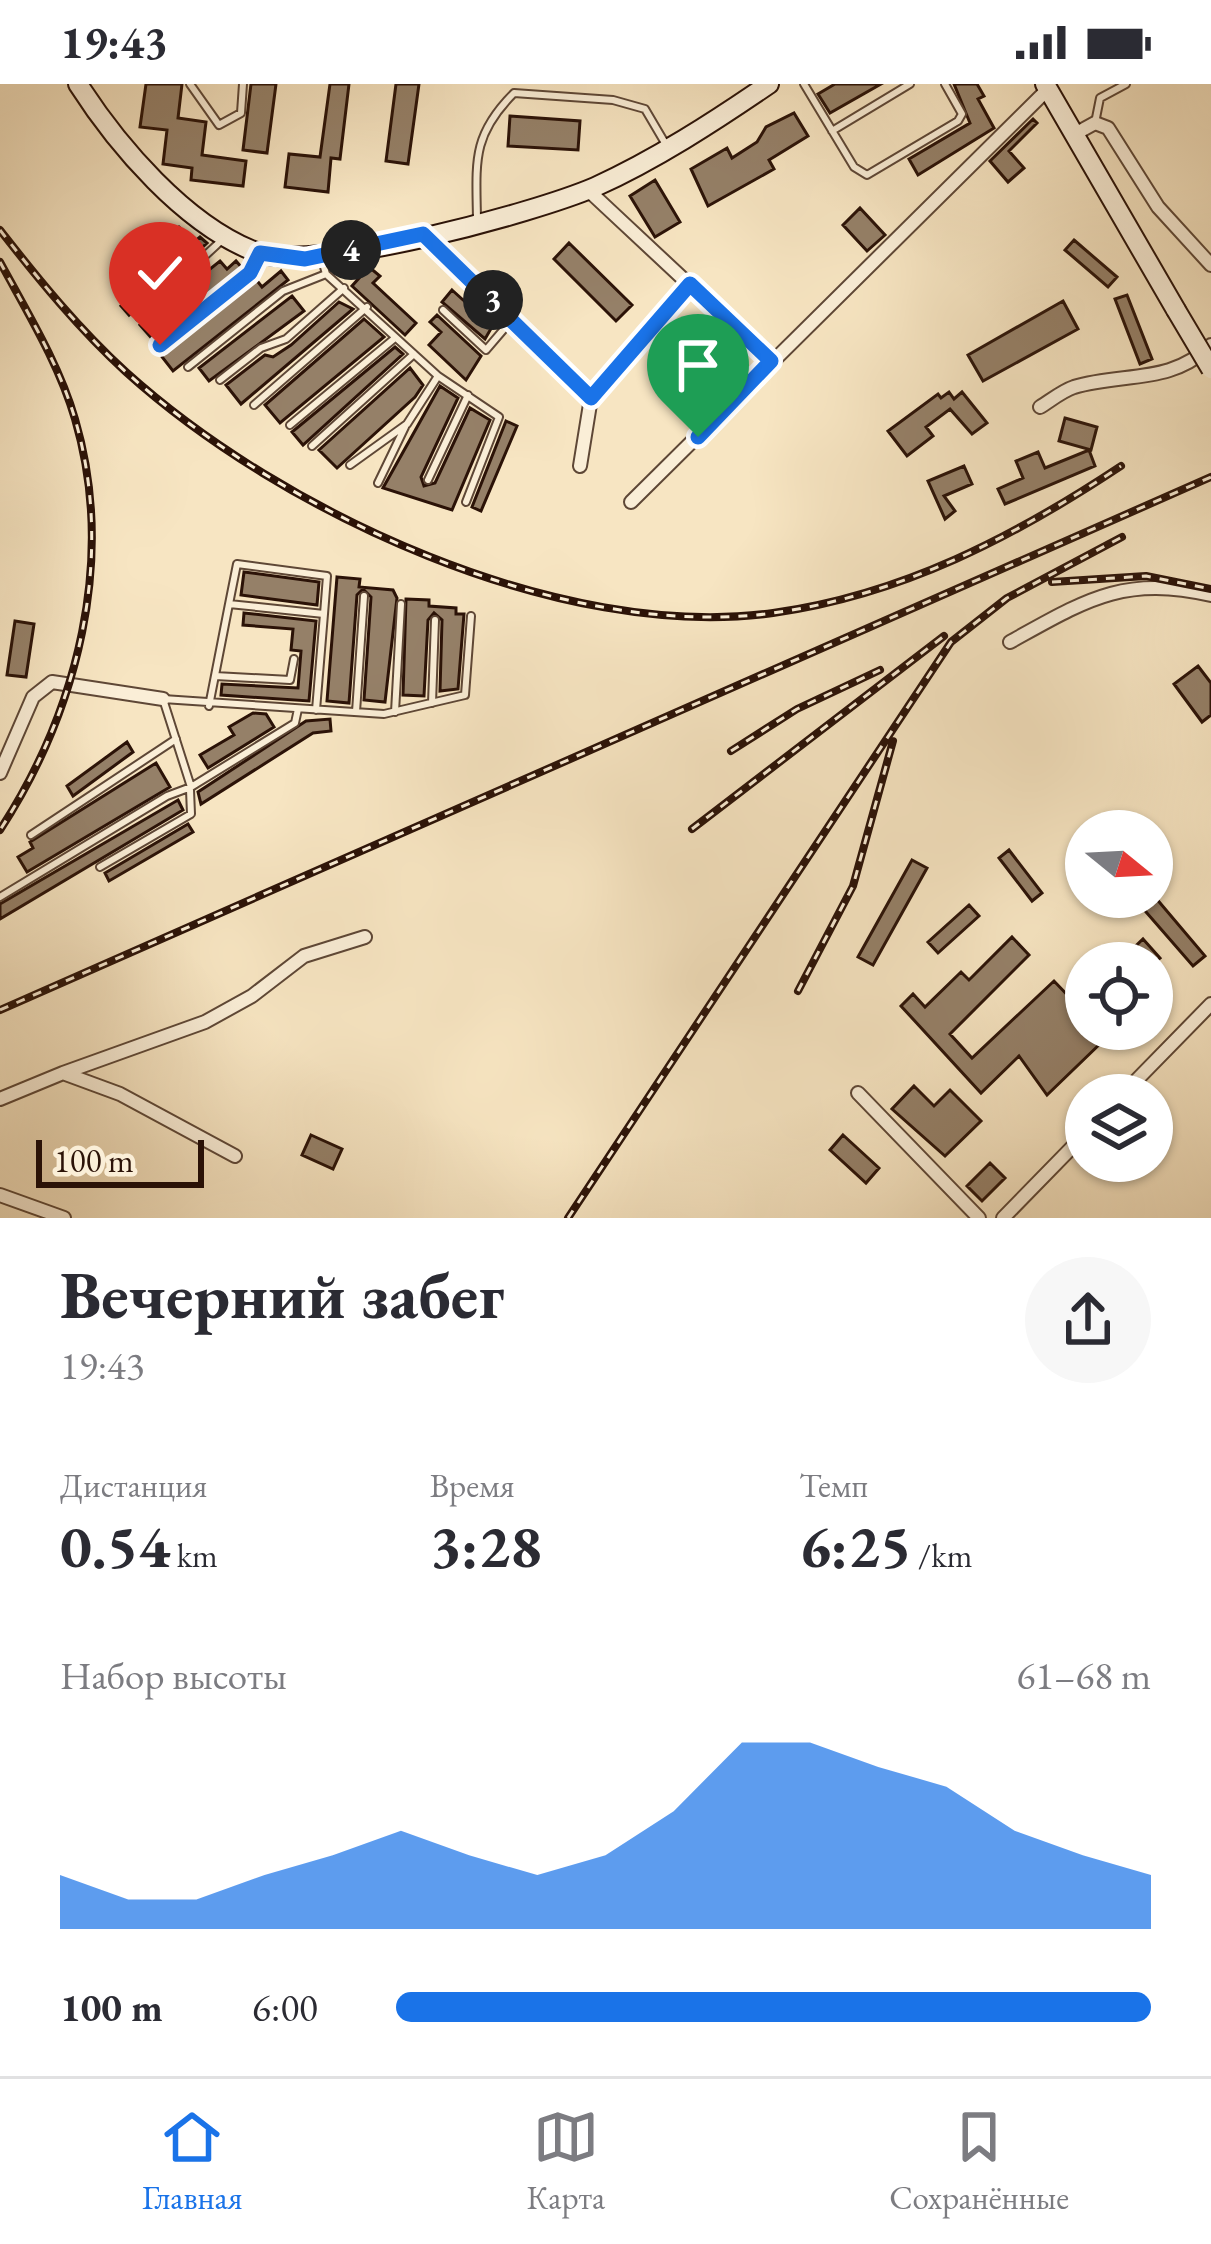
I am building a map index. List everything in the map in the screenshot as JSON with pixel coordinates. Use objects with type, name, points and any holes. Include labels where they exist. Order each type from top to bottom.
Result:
[{"type":"street","points":[[77,84],[116,142],[225,236],[260,253],[324,265],[588,190],[769,84]]},
{"type":"street","points":[[631,502],[1047,86],[1211,369]]},
{"type":"street","points":[[1075,134],[1095,123],[1108,128],[1158,207],[1211,265]]},
{"type":"street","points":[[588,190],[771,361]]},
{"type":"street","points":[[423,234],[591,398]]},
{"type":"street","points":[[580,466],[591,398],[690,284]]},
{"type":"street","points":[[1040,407],[1072,387],[1164,374],[1193,362],[1211,345]]},
{"type":"street","points":[[1010,642],[1087,599],[1159,583],[1211,596]]},
{"type":"street","points":[[0,772],[33,697],[52,682],[163,699]]},
{"type":"street","points":[[0,1100],[205,1022],[252,996],[304,956],[364,937]]},
{"type":"street","points":[[1143,1074],[1211,1004]]},
{"type":"street","points":[[63,1073],[120,1094],[235,1156]]},
{"type":"street","points":[[857,1093],[980,1218]]},
{"type":"street","points":[[1003,1218],[1065,1154]]},
{"type":"street","points":[[0,1195],[64,1218]]},
{"type":"lane","points":[[190,84],[218,125],[241,113],[243,84]]},
{"type":"lane","points":[[804,84],[854,167],[876,174],[958,122],[962,113],[945,84]]},
{"type":"lane","points":[[832,131],[910,84]]},
{"type":"lane","points":[[1095,123],[1100,98],[1126,84]]},
{"type":"lane","points":[[477,222],[476,166],[487,120],[514,93],[614,100],[646,109],[667,147]]},
{"type":"lane","points":[[139,317],[214,253],[225,236]]},
{"type":"lane","points":[[160,345],[250,273],[260,253]]},
{"type":"lane","points":[[188,367],[283,291],[324,265],[438,376],[499,417],[466,502]]},
{"type":"lane","points":[[220,380],[261,348],[286,339],[344,288]]},
{"type":"lane","points":[[254,404],[367,307]]},
{"type":"lane","points":[[443,310],[486,350],[512,319]]},
{"type":"lane","points":[[290,425],[395,338]]},
{"type":"lane","points":[[312,446],[414,354]]},
{"type":"lane","points":[[378,483],[438,376]]},
{"type":"lane","points":[[428,480],[468,395]]},
{"type":"lane","points":[[350,465],[407,424]]},
{"type":"lane","points":[[209,706],[237,564],[327,576],[316,711]]},
{"type":"lane","points":[[356,712],[364,596]]},
{"type":"lane","points":[[229,604],[324,614]]},
{"type":"lane","points":[[395,712],[401,604]]},
{"type":"lane","points":[[100,867],[190,814],[186,796],[191,787],[163,699],[209,706],[356,712],[395,712],[432,703],[465,694],[471,616]]},
{"type":"lane","points":[[432,703],[435,620]]},
{"type":"lane","points":[[215,676],[290,680],[294,659]]},
{"type":"lane","points":[[0,897],[295,723],[298,709]]},
{"type":"lane","points":[[32,835],[176,739]]},
{"type":"building","points":[[146,84],[182,84],[178,118],[206,122],[202,155],[246,161],[243,186],[191,180],[192,168],[163,164],[167,130],[140,127]]},
{"type":"building","points":[[251,84],[276,84],[267,153],[243,150]]},
{"type":"building","points":[[330,84],[349,84],[340,159],[331,158],[328,192],[285,187],[289,154],[320,157]]},
{"type":"building","points":[[396,84],[419,84],[408,164],[386,161]]},
{"type":"building","points":[[835,84],[881,84],[830,113],[818,94]]},
{"type":"building","points":[[954,84],[977,84],[984,96],[978,99],[994,128],[918,175],[909,159],[970,123]]},
{"type":"building","points":[[794,113],[808,136],[769,160],[774,169],[708,206],[691,169],[727,148],[732,158],[757,142],[766,127]]},
{"type":"building","points":[[510,116],[580,121],[578,150],[508,146]]},
{"type":"building","points":[[1033,119],[1037,123],[1009,151],[1024,168],[1008,182],[990,161]]},
{"type":"building","points":[[655,180],[680,222],[655,237],[630,196]]},
{"type":"building","points":[[860,208],[885,235],[867,251],[843,225]]},
{"type":"building","points":[[179,227],[194,242],[200,237],[207,243],[129,315],[121,306],[174,260],[160,246]]},
{"type":"building","points":[[1074,240],[1117,277],[1108,287],[1065,250]]},
{"type":"building","points":[[569,243],[632,305],[616,321],[554,259]]},
{"type":"building","points":[[220,261],[227,269],[236,261],[243,269],[154,341],[140,325]]},
{"type":"building","points":[[369,267],[380,276],[373,283],[416,323],[405,335],[352,286]]},
{"type":"building","points":[[281,271],[288,280],[173,371],[159,353],[255,278],[262,287]]},
{"type":"building","points":[[452,290],[472,308],[478,302],[496,320],[485,339],[442,302]]},
{"type":"building","points":[[1127,295],[1152,359],[1140,364],[1115,299]]},
{"type":"building","points":[[292,296],[304,311],[209,381],[199,368]]},
{"type":"building","points":[[1063,301],[1078,329],[983,381],[968,355]]},
{"type":"building","points":[[339,302],[353,309],[241,404],[226,385],[265,355],[273,357],[291,345]]},
{"type":"building","points":[[437,315],[481,356],[466,380],[429,345],[441,332],[430,322]]},
{"type":"building","points":[[364,319],[384,337],[280,423],[265,405]]},
{"type":"building","points":[[395,347],[403,354],[303,445],[292,432]]},
{"type":"building","points":[[410,368],[423,385],[415,397],[337,468],[319,450]]},
{"type":"building","points":[[440,386],[458,398],[421,477],[424,486],[435,483],[470,408],[490,420],[452,510],[383,488]]},
{"type":"building","points":[[949,392],[954,399],[962,392],[987,423],[972,434],[950,409],[926,427],[933,436],[907,456],[888,431],[938,394],[941,398]]},
{"type":"building","points":[[1065,418],[1097,427],[1091,450],[1059,441]]},
{"type":"building","points":[[506,421],[517,426],[481,511],[472,507]]},
{"type":"building","points":[[1089,450],[1095,466],[1005,504],[998,489],[1023,478],[1016,461],[1038,452],[1045,468]]},
{"type":"building","points":[[964,466],[972,484],[944,496],[955,511],[945,519],[928,481]]},
{"type":"building","points":[[244,572],[319,582],[317,605],[241,595]]},
{"type":"building","points":[[337,577],[360,579],[359,587],[393,590],[397,598],[385,702],[364,700],[371,597],[363,589],[357,595],[349,703],[327,701]]},
{"type":"building","points":[[406,599],[429,600],[429,606],[456,608],[456,614],[464,614],[458,689],[440,691],[442,620],[434,613],[428,620],[424,696],[403,695]]},
{"type":"building","points":[[244,613],[316,621],[309,701],[221,695],[222,684],[298,688],[301,651],[291,650],[293,629],[243,625]]},
{"type":"building","points":[[15,621],[34,624],[26,677],[7,675]]},
{"type":"building","points":[[1198,666],[1211,683],[1211,715],[1202,722],[1174,684]]},
{"type":"building","points":[[253,713],[266,714],[274,727],[208,768],[200,755],[234,735],[229,727]]},
{"type":"building","points":[[330,719],[331,731],[313,733],[201,804],[198,792],[306,721]]},
{"type":"building","points":[[127,742],[133,752],[73,796],[67,786]]},
{"type":"building","points":[[156,763],[170,787],[27,872],[18,857],[33,848],[30,842]]},
{"type":"building","points":[[178,800],[183,810],[0,919],[0,904]]},
{"type":"building","points":[[188,824],[193,832],[109,881],[105,873]]},
{"type":"building","points":[[1009,850],[1042,893],[1032,901],[999,858]]},
{"type":"building","points":[[912,860],[927,868],[873,965],[858,957]]},
{"type":"building","points":[[969,905],[979,916],[938,953],[928,942]]},
{"type":"building","points":[[1151,918],[1173,918],[1205,956],[1193,966]]},
{"type":"building","points":[[1012,937],[1029,955],[950,1034],[972,1058],[1054,981],[1065,993],[1065,1050],[1094,1050],[1047,1095],[1019,1056],[981,1093],[901,1006],[913,994],[925,1007],[961,972],[969,980]]},
{"type":"building","points":[[914,1086],[934,1106],[950,1090],[981,1121],[945,1156],[892,1109]]},
{"type":"building","points":[[311,1135],[342,1149],[333,1169],[302,1155]]},
{"type":"building","points":[[843,1135],[879,1168],[866,1183],[830,1150]]},
{"type":"building","points":[[990,1163],[1005,1178],[982,1201],[967,1186]]},
{"type":"railway","points":[[0,230],[60,304],[126,372],[190,424],[263,473],[343,518],[428,556],[516,587],[604,607],[691,617],[773,613],[867,592],[998,539],[1121,466]]},
{"type":"railway","points":[[0,262],[42,339],[75,419],[92,525],[90,579],[69,684],[27,784],[0,830]]},
{"type":"railway","points":[[0,1010],[1211,477]]},
{"type":"railway","points":[[568,1218],[951,642],[1007,598],[1122,537]]},
{"type":"railway","points":[[1052,582],[1146,576],[1211,589]]},
{"type":"railway","points":[[692,829],[944,636]]},
{"type":"railway","points":[[731,751],[797,709],[880,670]]},
{"type":"railway","points":[[798,991],[853,886],[893,741]]},
{"type":"route","points":[[160,345],[250,273],[260,253],[305,259],[423,234],[591,398],[690,284],[771,361],[698,437]]}]
